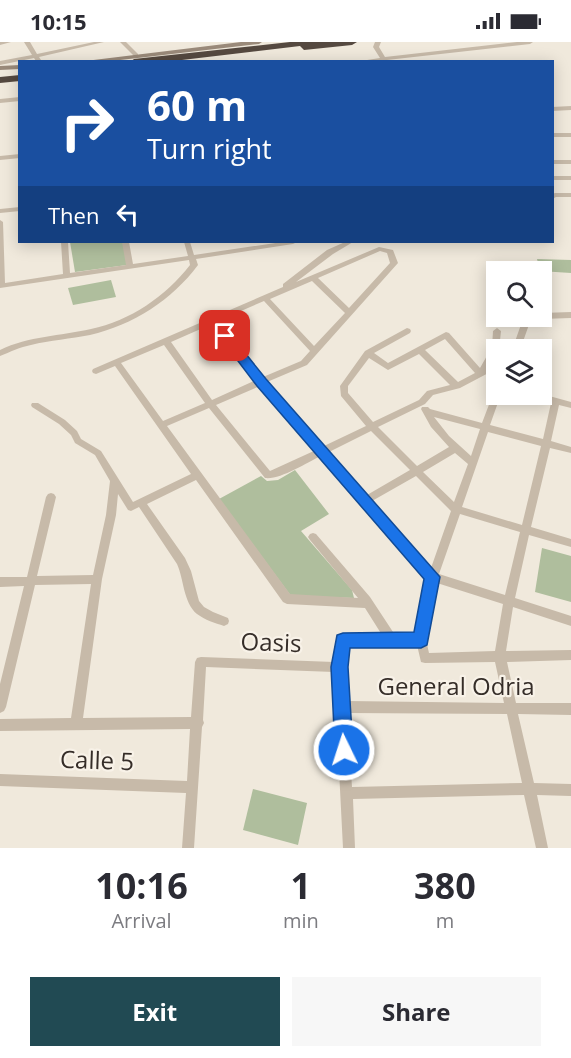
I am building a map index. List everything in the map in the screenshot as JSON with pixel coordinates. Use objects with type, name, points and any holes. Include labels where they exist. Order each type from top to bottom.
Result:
[{"type":"highway","points":[[135,58],[315,42]]},
{"type":"highway","points":[[195,60],[352,42]]},
{"type":"highway","points":[[0,78],[18,68]]},
{"type":"main road","points":[[108,60],[259,42]]},
{"type":"main road","points":[[0,68],[18,67]]},
{"type":"street","points":[[0,43],[8,42]]},
{"type":"street","points":[[27,42],[38,59],[101,42]]},
{"type":"street","points":[[123,42],[135,58]]},
{"type":"street","points":[[378,42],[376,47],[385,60],[531,42]]},
{"type":"street","points":[[0,63],[18,67]]},
{"type":"street","points":[[0,101],[18,99]]},
{"type":"street","points":[[554,109],[571,108]]},
{"type":"street","points":[[554,135],[571,135]]},
{"type":"street","points":[[0,158],[18,156]]},
{"type":"street","points":[[554,162],[571,162]]},
{"type":"street","points":[[554,178],[571,178]]},
{"type":"street","points":[[554,196],[571,195]]},
{"type":"street","points":[[0,212],[18,209]]},
{"type":"street","points":[[0,222],[0,286],[192,257],[252,245],[279,243]]},
{"type":"street","points":[[64,243],[68,276]]},
{"type":"street","points":[[125,243],[130,267]]},
{"type":"street","points":[[0,353],[26,342],[94,331],[159,302],[189,273],[194,265],[187,243]]},
{"type":"street","points":[[274,294],[330,252],[348,243]]},
{"type":"street","points":[[96,371],[379,249],[386,249],[394,263],[304,363],[162,425]]},
{"type":"street","points":[[313,278],[350,313]]},
{"type":"street","points":[[265,298],[315,352]]},
{"type":"street","points":[[552,316],[571,315]]},
{"type":"street","points":[[213,320],[262,382],[433,577],[571,621]]},
{"type":"street","points":[[407,331],[368,353],[344,387],[344,394],[373,428],[455,509],[571,543]]},
{"type":"street","points":[[481,374],[496,347],[497,331]]},
{"type":"street","points":[[368,353],[388,367],[446,335],[481,374]]},
{"type":"street","points":[[166,341],[211,405],[268,475],[275,474],[373,428],[422,402],[430,393],[457,386],[486,371]]},
{"type":"street","points":[[419,349],[457,386]]},
{"type":"street","points":[[116,362],[287,599],[368,603]]},
{"type":"street","points":[[552,400],[571,405]]},
{"type":"street","points":[[542,848],[500,657],[509,601],[556,401]]},
{"type":"street","points":[[422,402],[442,436],[473,463]]},
{"type":"street","points":[[35,405],[62,422],[74,433],[78,441],[98,453],[131,507],[197,475]]},
{"type":"street","points":[[493,405],[433,577],[421,640],[425,658],[571,655]]},
{"type":"street","points":[[427,412],[571,450]]},
{"type":"street","points":[[365,501],[456,448]]},
{"type":"street","points":[[76,724],[97,579],[111,515],[115,481]]},
{"type":"street","points":[[0,707],[51,496]]},
{"type":"street","points":[[141,502],[183,564],[189,593],[197,607],[205,616],[224,621]]},
{"type":"street","points":[[313,537],[368,603],[391,639]]},
{"type":"street","points":[[0,582],[31,583],[97,579]]},
{"type":"street","points":[[349,848],[339,667],[343,640],[421,640]]},
{"type":"street","name":"Oasis","points":[[198,723],[201,662],[339,667]]},
{"type":"street","name":"General Odria","points":[[341,707],[571,709]]},
{"type":"street","points":[[0,725],[198,723],[188,848]]},
{"type":"street","name":"Calle 5","points":[[0,780],[193,788]]},
{"type":"street","points":[[346,793],[571,790]]},
{"type":"green space","points":[[70,243],[123,243],[127,265],[75,272]]},
{"type":"green space","points":[[537,259],[571,260],[571,273],[552,272],[552,261],[538,261]]},
{"type":"green space","points":[[111,280],[116,297],[73,305],[68,288]]},
{"type":"green space","points":[[295,470],[329,514],[301,531],[352,590],[354,598],[291,596],[219,499],[261,476],[267,481],[278,480]]},
{"type":"green space","points":[[542,548],[571,556],[571,602],[535,592]]},
{"type":"green space","points":[[253,789],[307,803],[298,845],[243,830]]},
{"type":"route","points":[[225,336],[262,382],[433,577],[421,640],[343,640],[339,667],[344,750]]}]
